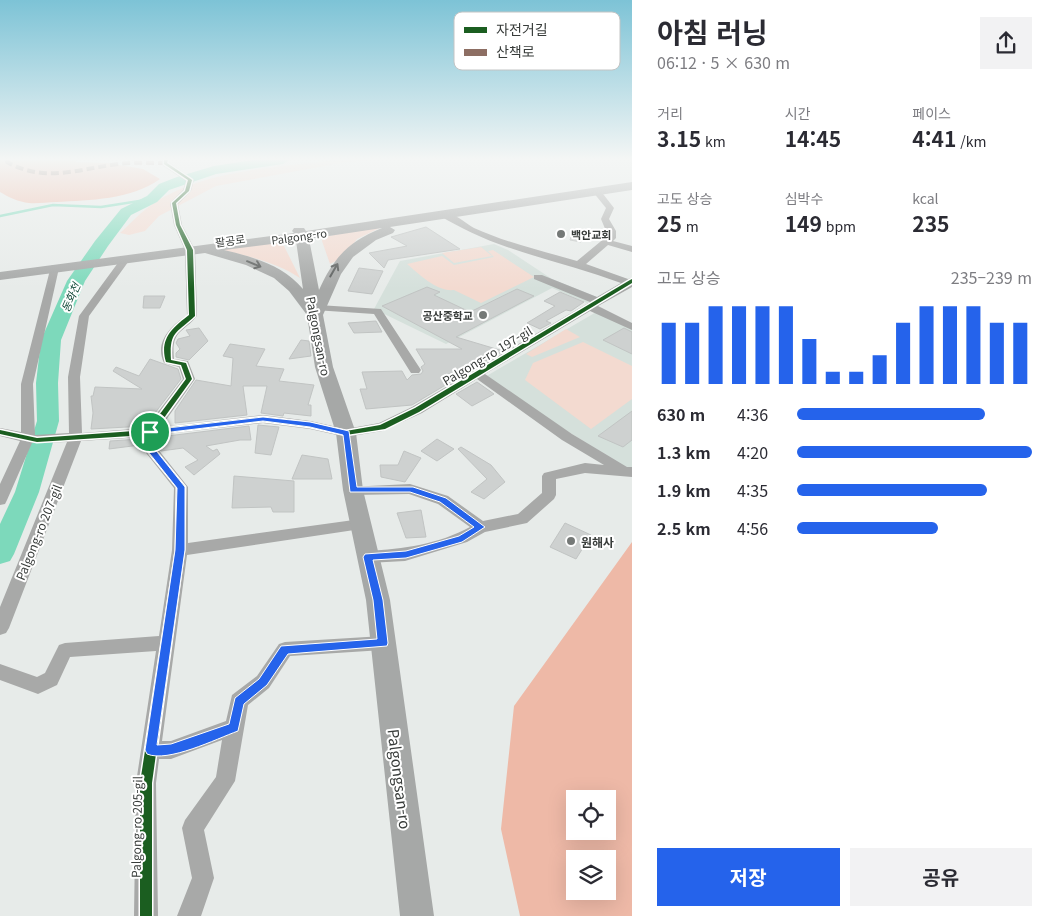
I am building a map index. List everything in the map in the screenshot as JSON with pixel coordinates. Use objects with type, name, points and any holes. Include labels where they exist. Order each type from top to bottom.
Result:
[{"type":"main road","name":"팔공로","points":[[189,248],[300,233],[490,203]]},
{"type":"main road","name":"Palgong-ro","points":[[300,233],[522,203]]},
{"type":"main road","points":[[0,276],[189,248],[232,256],[278,275],[288,282],[316,311],[337,264],[350,250],[377,234],[406,223],[443,214]]},
{"type":"main road","name":"Palgongsan-ro","points":[[300,233],[316,311],[324,367],[346,433],[353,490],[378,600],[417,916]]},
{"type":"street","points":[[150,432],[189,379],[184,364],[168,361],[166,344],[173,330],[192,316],[189,248],[178,225],[174,203]]},
{"type":"street","points":[[580,265],[611,238],[611,231],[605,219],[610,208],[606,203]]},
{"type":"street","points":[[443,214],[472,230],[510,245],[580,265],[630,283]]},
{"type":"street","points":[[606,242],[632,250]]},
{"type":"street","name":"Palgong-ro 207-gil","points":[[0,628],[73,437],[74,377],[84,316],[126,258]]},
{"type":"street","points":[[0,500],[32,439],[27,384],[60,267]]},
{"type":"street","points":[[538,277],[595,305],[632,327]]},
{"type":"street","name":"Palgong-ro 197-gil","points":[[346,433],[382,427],[413,412],[630,283]]},
{"type":"street","points":[[316,311],[378,311],[415,370]]},
{"type":"street","name":"Palgong-ro 197-gil","points":[[478,374],[567,437],[629,472]]},
{"type":"street","points":[[0,432],[32,439],[73,437],[150,432],[263,419],[310,425],[346,433]]},
{"type":"street","name":"Palgong-ro 205-gil","points":[[146,916],[146,783],[180,550],[181,487],[150,449],[150,432]]},
{"type":"street","points":[[368,557],[406,555],[462,538],[481,527],[522,519],[550,495],[549,476],[585,468],[629,472]]},
{"type":"street","points":[[353,490],[410,489],[443,500],[481,527]]},
{"type":"street","points":[[180,550],[360,524]]},
{"type":"street","points":[[0,672],[38,686],[51,679],[65,650],[166,643]]},
{"type":"street","points":[[189,916],[203,878],[193,828],[225,781],[238,701],[263,682],[285,649],[383,643]]},
{"type":"street","points":[[151,750],[171,750],[234,727]]},
{"type":"shaded area","points":[[154,203],[184,203],[159,216],[145,231],[129,235],[120,233],[141,213]]},
{"type":"shaded area","points":[[386,225],[357,239],[344,257],[330,264],[322,241],[323,237]]},
{"type":"shaded area","points":[[275,243],[284,246],[300,278],[271,264],[219,249]]},
{"type":"shaded area","points":[[494,244],[508,250],[552,279],[597,297],[587,303],[552,288],[446,344],[374,309],[400,261]]},
{"type":"shaded area","points":[[481,247],[492,256],[454,263],[442,253]]},
{"type":"shaded area","points":[[493,250],[534,277],[481,303],[454,290],[448,290],[435,285],[407,264],[442,256],[454,265],[494,257],[488,251]]},
{"type":"shaded area","points":[[598,311],[632,328],[632,472],[484,378],[478,381]]},
{"type":"shaded area","points":[[566,329],[580,337],[532,357],[526,354]]},
{"type":"shaded area","points":[[583,342],[632,366],[632,399],[591,429],[525,380],[533,363]]},
{"type":"shaded area","points":[[632,542],[632,916],[520,916],[501,829],[514,706]]},
{"type":"building","points":[[426,227],[460,249],[388,260],[384,268],[369,253],[407,246],[391,237]]},
{"type":"building","points":[[574,229],[584,230],[581,242],[570,240]]},
{"type":"building","points":[[359,268],[383,271],[372,294],[348,291]]},
{"type":"building","points":[[427,287],[440,292],[434,295],[470,312],[517,289],[534,296],[456,337],[503,351],[474,368],[467,365],[445,376],[454,380],[412,405],[366,409],[360,389],[367,389],[362,372],[402,371],[407,380],[412,375],[421,374],[423,371],[421,367],[425,364],[416,349],[462,349],[382,306]]},
{"type":"building","points":[[560,292],[584,302],[571,311],[566,310],[546,321],[551,323],[540,329],[527,323],[555,306],[544,301]]},
{"type":"building","points":[[144,296],[165,296],[160,308],[143,308]]},
{"type":"building","points":[[376,321],[382,332],[354,333],[348,323]]},
{"type":"building","points":[[199,328],[208,341],[189,360],[176,357],[176,353],[180,349],[176,343],[178,339],[190,336],[186,330]]},
{"type":"building","points":[[624,328],[632,332],[632,354],[603,340]]},
{"type":"building","points":[[301,340],[309,341],[311,356],[289,359]]},
{"type":"building","points":[[230,344],[265,349],[256,366],[284,369],[279,381],[314,385],[308,405],[311,405],[311,416],[284,413],[283,416],[261,413],[267,386],[243,386],[247,415],[175,423],[175,411],[196,380],[231,386],[233,358],[223,356]]},
{"type":"building","points":[[150,359],[178,369],[181,379],[145,426],[91,429],[93,413],[91,396],[93,396],[95,387],[142,389],[113,371],[116,367],[139,376]]},
{"type":"building","points":[[477,382],[494,394],[472,406],[456,394]]},
{"type":"building","points":[[632,411],[632,440],[623,447],[598,436]]},
{"type":"building","points":[[258,425],[279,427],[271,455],[255,453]]},
{"type":"building","points":[[249,426],[251,440],[206,446],[213,451],[217,449],[220,454],[194,475],[185,467],[198,460],[183,448],[161,451],[159,447],[159,437]]},
{"type":"building","points":[[141,439],[140,445],[109,449],[110,441]]},
{"type":"building","points":[[437,439],[454,449],[437,461],[421,451]]},
{"type":"building","points":[[461,447],[491,465],[505,482],[484,499],[471,492],[487,479],[458,449]]},
{"type":"building","points":[[404,451],[421,458],[405,482],[381,477],[380,465],[398,465]]},
{"type":"building","points":[[302,455],[328,459],[332,479],[292,479]]},
{"type":"building","points":[[234,476],[294,481],[294,512],[273,512],[271,507],[232,508]]},
{"type":"building","points":[[421,510],[426,537],[406,538],[397,513]]},
{"type":"building","name":"원해사","points":[[565,523],[591,535],[576,559],[550,547]]},
{"type":"waterway","points":[[0,216],[53,205],[101,207],[128,203]]},
{"type":"waterway","name":"동화천","points":[[0,554],[27,492],[48,421],[47,383],[51,340],[76,281],[101,244],[126,212],[145,203]]},
{"type":"cycle path","points":[[146,916],[146,783],[180,550],[181,487],[150,449],[150,432],[189,379],[184,364],[168,361],[167,352],[171,334],[192,316],[190,250],[178,225],[174,203]]},
{"type":"cycle path","points":[[0,432],[37,440],[150,432],[263,419],[310,425],[346,433],[382,427],[417,410],[632,281]]},
{"type":"place","name":"백안교회","points":[[561,234]]},
{"type":"place","name":"공산중학교","points":[[483,315]]},
{"type":"place","name":"원해사","points":[[571,541]]},
{"type":"route","points":[[263,419],[310,425],[346,433],[353,490],[410,489],[443,500],[481,527],[462,538],[406,555],[368,557],[378,600],[383,643],[285,649],[263,682],[238,701],[234,727],[171,750],[151,750],[180,550],[181,487],[150,449],[150,432],[263,419]]}]
